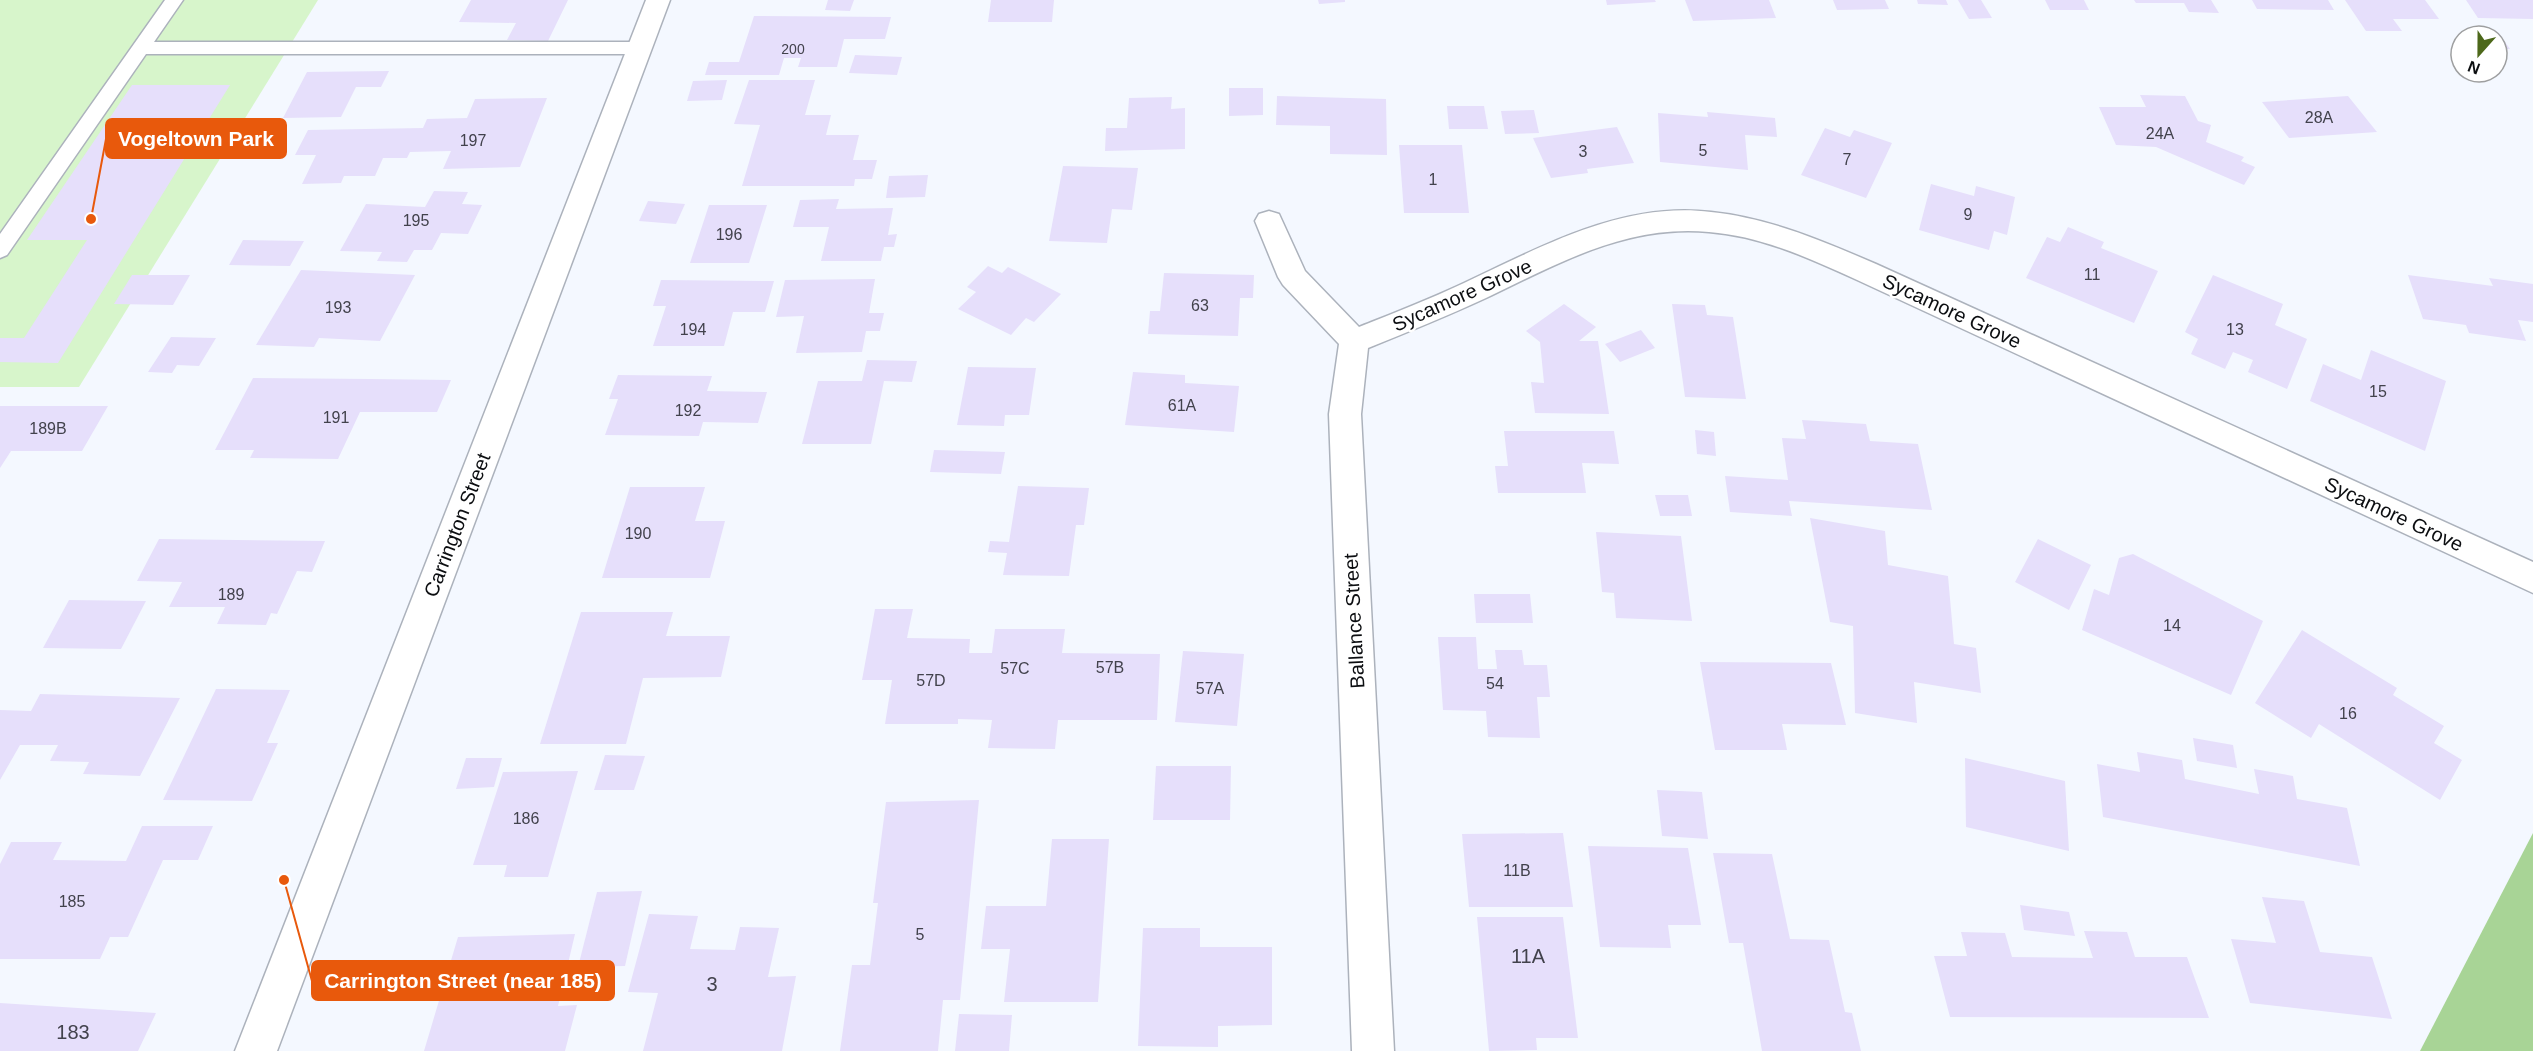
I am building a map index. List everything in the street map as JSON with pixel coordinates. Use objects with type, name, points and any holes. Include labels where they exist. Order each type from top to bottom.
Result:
[{"type":"street","name":"Carrington Street","points":[[256,1051],[658,0]]},
{"type":"street","name":"Sycamore Grove","points":[[1354,341],[1436,308],[1584,239],[1625,227],[1636,224],[1694,220],[1748,227],[1817,250],[1872,274],[2533,578]]},
{"type":"street","points":[[1269,221],[1293,277],[1354,341]]},
{"type":"street","name":"Ballance Street","points":[[1354,341],[1345,414],[1373,1051]]},
{"type":"lane","points":[[0,250],[174,0]]},
{"type":"lane","points":[[141,48],[640,48]]},
{"type":"green space","points":[[0,0],[318,0],[79,387],[0,387]]},
{"type":"green space","points":[[2533,833],[2533,1051],[2420,1051]]},
{"type":"building","points":[[471,0],[568,0],[548,41],[507,40],[516,23],[459,22]]},
{"type":"building","points":[[828,0],[854,0],[850,11],[825,10]]},
{"type":"building","points":[[991,0],[1054,0],[1052,22],[988,22]]},
{"type":"building","points":[[1318,0],[1345,0],[1345,2],[1319,4]]},
{"type":"building","points":[[1606,0],[1655,0],[1656,2],[1607,5]]},
{"type":"building","points":[[1685,0],[1769,0],[1776,18],[1693,21]]},
{"type":"building","points":[[1833,0],[1885,0],[1889,9],[1837,10]]},
{"type":"building","points":[[1917,0],[1946,0],[1948,5],[1918,4]]},
{"type":"building","points":[[1958,0],[1981,0],[1992,18],[1969,19]]},
{"type":"building","points":[[2045,0],[2084,0],[2089,10],[2050,10]]},
{"type":"building","points":[[2134,0],[2211,0],[2219,13],[2189,12],[2184,3],[2136,3]]},
{"type":"building","points":[[2252,0],[2328,0],[2334,10],[2257,9]]},
{"type":"building","points":[[2345,0],[2425,0],[2439,19],[2393,19],[2402,31],[2366,31]]},
{"type":"building","points":[[2466,0],[2533,0],[2533,19],[2478,18]]},
{"type":"building","points":[[754,16],[891,17],[885,39],[844,39],[837,67],[798,67],[801,58],[784,58],[779,75],[705,75],[709,62],[739,62]]},
{"type":"building","points":[[855,55],[902,57],[897,75],[849,73]]},
{"type":"building","points":[[389,71],[381,87],[356,87],[341,117],[283,118],[307,72]]},
{"type":"building","points":[[727,80],[722,100],[687,101],[693,81]]},
{"type":"building","points":[[749,80],[815,80],[805,115],[831,115],[826,135],[859,135],[853,160],[877,160],[872,179],[855,179],[854,186],[742,186],[760,125],[734,124]]},
{"type":"building","points":[[132,85],[230,85],[58,363],[0,362],[0,338],[24,338],[87,240],[27,240]]},
{"type":"building","points":[[1229,88],[1263,88],[1263,115],[1229,116]]},
{"type":"building","points":[[2140,95],[2185,96],[2198,121],[2211,125],[2206,142],[2244,157],[2241,161],[2255,167],[2244,185],[2156,147],[2116,145],[2099,107],[2146,107]]},
{"type":"building","points":[[1277,96],[1386,99],[1387,155],[1330,154],[1330,126],[1276,125]]},
{"type":"building","points":[[2348,96],[2377,132],[2289,138],[2262,102]]},
{"type":"building","points":[[1172,97],[1171,109],[1185,108],[1185,149],[1105,151],[1106,128],[1127,128],[1129,98]]},
{"type":"building","points":[[547,98],[520,167],[443,169],[451,151],[410,152],[407,158],[383,158],[375,176],[344,176],[341,183],[302,184],[316,155],[295,155],[308,130],[423,128],[427,119],[467,118],[475,99]]},
{"type":"building","points":[[1447,106],[1484,106],[1488,129],[1449,129]]},
{"type":"building","points":[[1534,110],[1539,133],[1505,134],[1501,111]]},
{"type":"building","points":[[1707,112],[1775,118],[1777,137],[1745,135],[1748,170],[1660,162],[1658,113],[1708,117]]},
{"type":"building","points":[[1617,127],[1634,163],[1587,169],[1588,173],[1551,178],[1533,138]]},
{"type":"building","points":[[1825,128],[1850,137],[1854,130],[1892,143],[1866,198],[1801,175]]},
{"type":"building","points":[[1399,145],[1462,145],[1469,213],[1404,213]]},
{"type":"building","points":[[1063,166],[1138,168],[1132,210],[1112,209],[1107,243],[1049,241]]},
{"type":"building","points":[[928,175],[925,197],[886,198],[889,176]]},
{"type":"building","points":[[1931,184],[1974,196],[1976,186],[2015,197],[2007,235],[1994,231],[1989,250],[1919,230]]},
{"type":"building","points":[[434,191],[468,192],[462,204],[482,205],[468,234],[441,233],[432,250],[414,250],[407,262],[377,261],[382,252],[340,251],[366,204],[425,207]]},
{"type":"building","points":[[839,199],[836,209],[893,208],[888,235],[897,234],[894,247],[884,247],[881,261],[821,261],[829,227],[793,227],[800,200]]},
{"type":"building","points":[[648,201],[685,204],[676,224],[639,221]]},
{"type":"building","points":[[709,205],[767,205],[749,263],[690,263]]},
{"type":"building","points":[[2068,227],[2104,242],[2101,248],[2158,271],[2134,323],[2026,278],[2047,237],[2060,242]]},
{"type":"building","points":[[243,240],[304,241],[290,266],[229,265]]},
{"type":"building","points":[[988,266],[1002,273],[1008,267],[1061,294],[1034,322],[1026,318],[1011,335],[958,309],[976,292],[967,287]]},
{"type":"building","points":[[301,270],[415,275],[380,341],[319,338],[314,347],[256,345]]},
{"type":"building","points":[[1164,273],[1254,275],[1253,298],[1240,298],[1238,336],[1148,334],[1150,311],[1160,311]]},
{"type":"building","points":[[132,275],[190,275],[173,305],[114,304]]},
{"type":"building","points":[[2213,275],[2283,304],[2275,325],[2307,339],[2287,389],[2248,372],[2253,360],[2233,352],[2225,369],[2191,354],[2198,339],[2185,332]]},
{"type":"building","points":[[2408,275],[2493,286],[2489,278],[2533,284],[2533,322],[2518,320],[2526,341],[2469,333],[2466,325],[2423,319]]},
{"type":"building","points":[[875,279],[869,313],[884,313],[880,331],[866,331],[862,352],[796,353],[804,316],[776,317],[785,280]]},
{"type":"building","points":[[661,280],[774,281],[765,312],[733,312],[724,346],[653,346],[666,306],[653,306]]},
{"type":"building","points":[[1564,304],[1596,327],[1579,341],[1598,341],[1609,414],[1535,413],[1531,382],[1544,383],[1540,342],[1526,331]]},
{"type":"building","points":[[1672,304],[1705,305],[1707,315],[1733,317],[1746,399],[1685,397]]},
{"type":"building","points":[[1641,330],[1655,348],[1620,362],[1605,344]]},
{"type":"building","points":[[171,337],[216,338],[199,366],[177,365],[172,373],[148,372]]},
{"type":"building","points":[[2371,350],[2446,381],[2425,451],[2310,401],[2323,364],[2361,380]]},
{"type":"building","points":[[867,360],[917,361],[912,382],[884,381],[871,444],[802,444],[818,381],[862,381]]},
{"type":"building","points":[[968,367],[1036,368],[1029,415],[1005,415],[1004,426],[957,425]]},
{"type":"building","points":[[1133,372],[1185,375],[1185,383],[1239,386],[1234,432],[1125,425]]},
{"type":"building","points":[[618,375],[712,376],[707,391],[767,392],[758,423],[703,422],[699,436],[605,435],[618,399],[609,399]]},
{"type":"building","points":[[253,378],[451,380],[437,412],[360,412],[338,459],[250,458],[254,450],[215,450]]},
{"type":"building","points":[[0,406],[108,406],[82,451],[11,451],[0,468]]},
{"type":"building","points":[[1802,420],[1866,424],[1870,441],[1918,444],[1932,510],[1789,501],[1792,516],[1730,512],[1725,476],[1788,480],[1782,438],[1806,439]]},
{"type":"building","points":[[1695,430],[1714,432],[1716,456],[1697,454]]},
{"type":"building","points":[[1504,431],[1614,431],[1619,464],[1582,463],[1586,493],[1498,493],[1495,466],[1508,466]]},
{"type":"building","points":[[934,450],[1005,452],[1001,474],[930,472]]},
{"type":"building","points":[[1018,486],[1089,488],[1084,525],[1076,525],[1069,576],[1003,575],[1007,553],[988,552],[990,541],[1009,542]]},
{"type":"building","points":[[630,487],[705,487],[695,521],[725,521],[710,578],[602,578]]},
{"type":"building","points":[[1655,495],[1688,495],[1692,516],[1660,516]]},
{"type":"building","points":[[1810,518],[1885,531],[1888,565],[1948,576],[1954,644],[1976,648],[1981,693],[1914,682],[1917,723],[1855,713],[1853,626],[1830,622]]},
{"type":"building","points":[[1596,532],[1681,536],[1692,621],[1616,618],[1614,593],[1602,592]]},
{"type":"building","points":[[159,539],[325,541],[312,572],[297,571],[277,614],[271,613],[266,625],[217,624],[225,607],[169,607],[182,582],[137,581]]},
{"type":"building","points":[[2038,539],[2091,565],[2069,610],[2015,582]]},
{"type":"building","points":[[2133,554],[2263,621],[2231,695],[2082,630],[2094,589],[2109,595],[2119,558]]},
{"type":"building","points":[[1474,594],[1530,594],[1533,623],[1476,623]]},
{"type":"building","points":[[69,600],[146,601],[121,649],[43,648]]},
{"type":"building","points":[[875,609],[913,609],[907,638],[970,639],[969,653],[992,653],[995,629],[1065,629],[1062,653],[1160,654],[1157,720],[1058,720],[1055,749],[988,748],[992,720],[958,719],[958,724],[885,724],[892,680],[862,680]]},
{"type":"building","points":[[581,612],[673,612],[666,636],[730,636],[721,677],[643,678],[626,744],[540,744]]},
{"type":"building","points":[[2302,630],[2397,688],[2393,695],[2444,726],[2434,743],[2462,760],[2440,800],[2319,724],[2311,738],[2255,703]]},
{"type":"building","points":[[1438,637],[1476,637],[1478,669],[1497,669],[1495,650],[1522,650],[1524,665],[1547,665],[1550,697],[1537,697],[1540,738],[1488,737],[1486,711],[1443,710]]},
{"type":"building","points":[[1183,651],[1244,654],[1237,726],[1175,722]]},
{"type":"building","points":[[1700,662],[1831,663],[1846,725],[1782,724],[1787,750],[1715,750]]},
{"type":"building","points":[[216,689],[290,690],[267,743],[278,743],[252,801],[163,800]]},
{"type":"building","points":[[40,694],[180,698],[140,776],[83,774],[89,762],[50,761],[58,745],[20,745],[0,780],[0,710],[31,711]]},
{"type":"building","points":[[2193,738],[2233,745],[2237,768],[2197,761]]},
{"type":"building","points":[[2137,752],[2182,760],[2185,779],[2259,794],[2254,769],[2293,776],[2297,799],[2347,808],[2360,866],[2103,817],[2097,764],[2140,772]]},
{"type":"building","points":[[605,755],[645,756],[634,790],[594,790]]},
{"type":"building","points":[[466,758],[502,758],[494,787],[456,789]]},
{"type":"building","points":[[1965,758],[2065,781],[2069,851],[1966,827]]},
{"type":"building","points":[[1156,766],[1231,766],[1230,820],[1153,820]]},
{"type":"building","points":[[578,771],[548,877],[504,877],[507,865],[473,865],[503,772]]},
{"type":"building","points":[[1657,790],[1702,792],[1708,839],[1662,836]]},
{"type":"building","points":[[979,800],[960,1000],[943,1000],[938,1051],[840,1051],[852,965],[870,965],[878,903],[873,903],[886,802]]},
{"type":"building","points":[[142,826],[213,826],[198,860],[163,860],[128,937],[110,937],[100,959],[0,959],[0,864],[11,842],[62,842],[53,860],[126,861]]},
{"type":"building","points":[[1563,833],[1573,907],[1469,907],[1462,834]]},
{"type":"building","points":[[1052,839],[1109,839],[1098,1002],[1004,1002],[1010,949],[981,949],[986,906],[1046,906]]},
{"type":"building","points":[[1588,846],[1688,848],[1701,925],[1668,925],[1671,948],[1600,947]]},
{"type":"building","points":[[1713,853],[1772,854],[1790,939],[1829,940],[1845,1012],[1852,1013],[1861,1051],[1762,1051],[1743,943],[1729,943]]},
{"type":"building","points":[[642,891],[625,966],[578,967],[597,892]]},
{"type":"building","points":[[2262,897],[2304,901],[2320,952],[2372,957],[2392,1019],[2250,1003],[2231,939],[2276,943]]},
{"type":"building","points":[[2020,905],[2069,912],[2075,936],[2024,930]]},
{"type":"building","points":[[649,914],[698,916],[690,949],[735,950],[740,927],[779,928],[768,977],[796,976],[782,1051],[643,1051],[658,993],[628,992]]},
{"type":"building","points":[[1477,917],[1563,917],[1578,1038],[1536,1038],[1537,1050],[1489,1051]]},
{"type":"building","points":[[1143,928],[1200,928],[1200,947],[1272,947],[1272,1025],[1218,1026],[1218,1047],[1138,1046]]},
{"type":"building","points":[[2084,931],[2127,932],[2135,957],[2187,957],[2209,1018],[1950,1017],[1934,956],[1967,956],[1961,932],[2005,933],[2012,957],[2093,958]]},
{"type":"building","points":[[575,934],[558,1006],[577,1005],[565,1051],[424,1051],[458,937]]},
{"type":"building","points":[[0,1003],[156,1013],[138,1051],[0,1051]]},
{"type":"building","points":[[959,1014],[1012,1015],[1009,1051],[955,1051]]},
{"type":"place","name":"Vogeltown Park","points":[[91,219]]},
{"type":"place","name":"Carrington Street (near 185)","points":[[284,880]]}]
